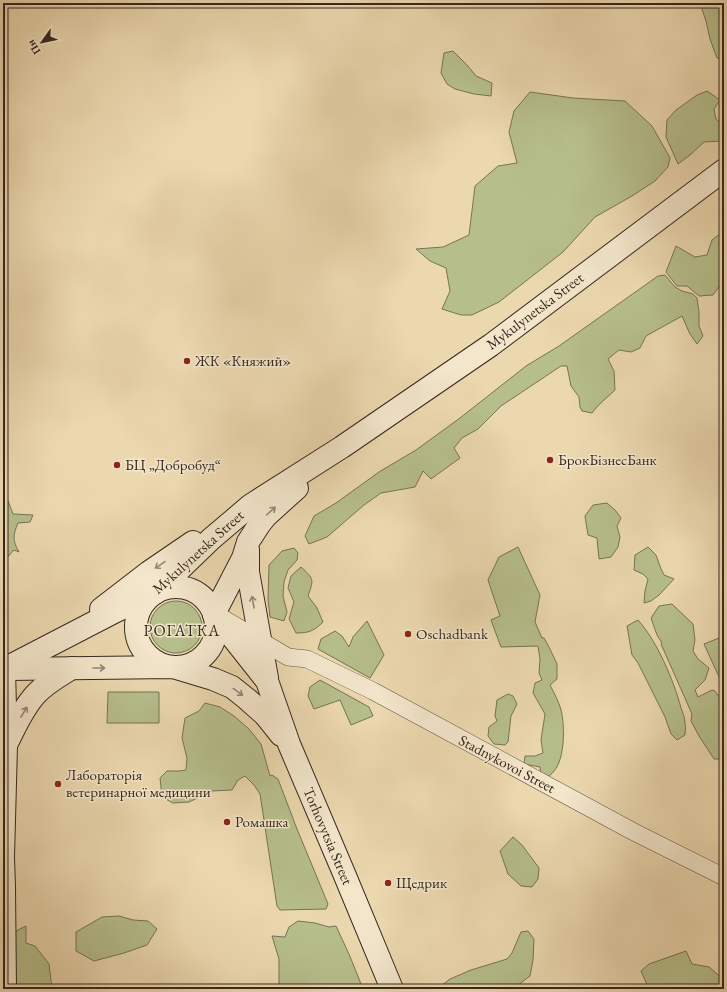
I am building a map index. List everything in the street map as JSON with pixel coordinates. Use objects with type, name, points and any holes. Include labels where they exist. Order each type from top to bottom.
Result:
[{"type":"main road","name":"Mykulynetska Street","points":[[3,668],[155,593],[211,539],[251,505],[342,446],[491,345],[720,173]]},
{"type":"main road","name":"Mykulynetska Street","points":[[214,614],[243,558],[248,542],[259,525],[266,516],[342,446]]},
{"type":"main road","points":[[68,636],[108,602],[149,572],[251,505]]},
{"type":"main road","name":"Mykulynetska Street","points":[[248,542],[248,572],[267,681]]},
{"type":"main road","points":[[267,681],[214,614],[206,601],[191,590],[172,587],[160,590],[145,601],[138,612],[136,624],[137,637],[142,648],[150,658],[160,664],[214,679],[232,687],[265,715],[289,744]]},
{"type":"main road","points":[[5,989],[3,668],[185,666],[197,662],[213,643],[216,630],[214,614]]},
{"type":"main road","points":[[4,744],[35,695],[47,684],[72,668]]},
{"type":"main road","name":"Torhovytsia Street","points":[[267,681],[289,744],[392,989]]},
{"type":"street","points":[[214,614],[260,641]]},
{"type":"street","name":"Stadnykovoi Street","points":[[260,641],[288,657],[307,659],[373,691],[627,829],[724,878]]},
{"type":"green space","points":[[700,3],[724,3],[724,59],[717,58]]},
{"type":"green space","points":[[453,51],[476,76],[492,83],[491,96],[474,94],[455,89],[447,84],[441,73],[444,53]]},
{"type":"green space","points":[[707,91],[720,100],[714,109],[716,119],[724,126],[724,140],[704,142],[678,164],[666,137],[667,120],[676,110],[697,95]]},
{"type":"green space","points":[[530,92],[573,98],[625,101],[652,126],[670,158],[668,167],[655,181],[595,217],[563,252],[499,302],[472,315],[461,315],[442,309],[450,291],[446,268],[430,261],[416,249],[443,247],[469,235],[475,186],[498,166],[517,163],[509,132],[514,111]]},
{"type":"green space","points":[[724,231],[724,280],[713,295],[699,296],[687,286],[677,286],[666,272],[676,246],[695,257],[707,255],[712,240]]},
{"type":"green space","points":[[665,275],[675,287],[693,294],[697,298],[699,326],[703,336],[697,344],[690,334],[682,316],[646,336],[640,348],[631,352],[619,350],[608,359],[614,371],[615,390],[592,413],[582,411],[579,397],[571,386],[567,366],[561,366],[501,406],[478,429],[462,438],[454,448],[460,458],[431,479],[423,471],[415,487],[381,493],[364,505],[327,537],[309,544],[305,536],[314,516],[336,503],[379,472],[416,450],[460,418],[526,366],[559,346],[658,276]]},
{"type":"green space","points":[[3,488],[13,514],[33,515],[30,522],[18,523],[14,538],[19,552],[14,550],[3,562]]},
{"type":"green space","points":[[607,503],[621,518],[617,526],[620,537],[618,547],[611,557],[599,559],[597,538],[588,535],[585,516],[593,505]]},
{"type":"green space","points":[[518,547],[540,595],[535,622],[542,638],[544,638],[557,664],[557,679],[550,685],[561,710],[563,742],[558,766],[545,779],[541,777],[540,767],[524,764],[525,756],[535,756],[543,753],[541,740],[545,714],[533,693],[535,683],[542,680],[539,673],[540,659],[538,646],[501,647],[491,620],[500,616],[488,580],[499,557]]},
{"type":"green space","points":[[648,547],[656,555],[664,575],[674,579],[659,595],[651,601],[644,603],[648,579],[643,574],[634,570],[635,555]]},
{"type":"green space","points":[[294,548],[298,553],[297,560],[288,570],[284,582],[283,596],[287,612],[284,621],[270,617],[268,600],[269,565],[282,551]]},
{"type":"green space","points":[[301,567],[311,577],[312,583],[308,596],[317,608],[323,622],[311,631],[296,633],[289,619],[294,602],[288,588],[291,576]]},
{"type":"green space","points":[[171,601],[181,601],[195,608],[202,622],[202,632],[195,646],[181,653],[171,653],[161,649],[154,642],[150,632],[150,622],[154,612],[161,605]]},
{"type":"green space","points":[[672,604],[693,624],[695,640],[693,651],[698,659],[709,668],[705,680],[695,690],[698,697],[712,690],[715,691],[724,704],[723,759],[714,759],[691,721],[692,714],[651,618],[659,606]]},
{"type":"green space","points":[[638,620],[658,650],[678,697],[684,717],[685,735],[677,740],[671,734],[665,717],[638,663],[632,655],[627,626]]},
{"type":"green space","points":[[367,621],[384,655],[370,678],[318,649],[321,639],[335,631],[342,636],[349,647],[353,637]]},
{"type":"green space","points":[[724,636],[724,678],[720,679],[704,644]]},
{"type":"green space","points":[[320,680],[369,707],[373,716],[351,725],[340,700],[314,709],[308,696],[310,687]]},
{"type":"green space","points":[[108,692],[159,692],[159,723],[107,723]]},
{"type":"green space","points":[[508,694],[513,696],[517,704],[511,716],[508,742],[505,745],[494,744],[488,736],[489,727],[497,721],[495,716],[497,700]]},
{"type":"green space","points":[[205,703],[220,707],[234,716],[249,729],[261,744],[270,776],[272,775],[278,779],[328,904],[326,909],[280,910],[277,906],[260,794],[245,776],[238,780],[232,790],[212,791],[189,802],[173,803],[162,797],[160,778],[167,771],[186,770],[187,758],[182,738],[185,718],[199,711]]},
{"type":"green space","points":[[513,837],[522,845],[539,868],[538,879],[532,887],[521,886],[508,874],[500,851]]},
{"type":"green space","points":[[119,916],[133,920],[148,921],[157,929],[147,945],[94,961],[76,951],[76,932],[102,917]]},
{"type":"green space","points":[[298,921],[315,923],[329,927],[336,926],[363,989],[279,989],[279,959],[272,936],[285,937],[289,927]]},
{"type":"green space","points":[[26,926],[26,943],[35,946],[49,964],[52,989],[3,989],[14,932]]},
{"type":"green space","points":[[528,931],[534,939],[533,960],[530,976],[513,989],[437,989],[450,979],[471,970],[507,959],[512,953],[521,932]]},
{"type":"green space","points":[[686,951],[692,964],[709,967],[724,980],[722,989],[649,989],[641,971],[649,964]]},
{"type":"place","name":"ЖК «Княжий»","points":[[187,361]]},
{"type":"place","name":"БрокБізнесБанк","points":[[550,460]]},
{"type":"place","name":"БЦ „Добробуд“","points":[[117,465]]},
{"type":"place","name":"Oschadbank","points":[[408,634]]},
{"type":"place","name":"Лабораторія ветеринарної медицини","points":[[58,784]]},
{"type":"place","name":"Ромашка","points":[[227,822]]},
{"type":"place","name":"Щедрик","points":[[388,883]]},
{"type":"district","name":"РОГАТКА","points":[[182,630]]}]
